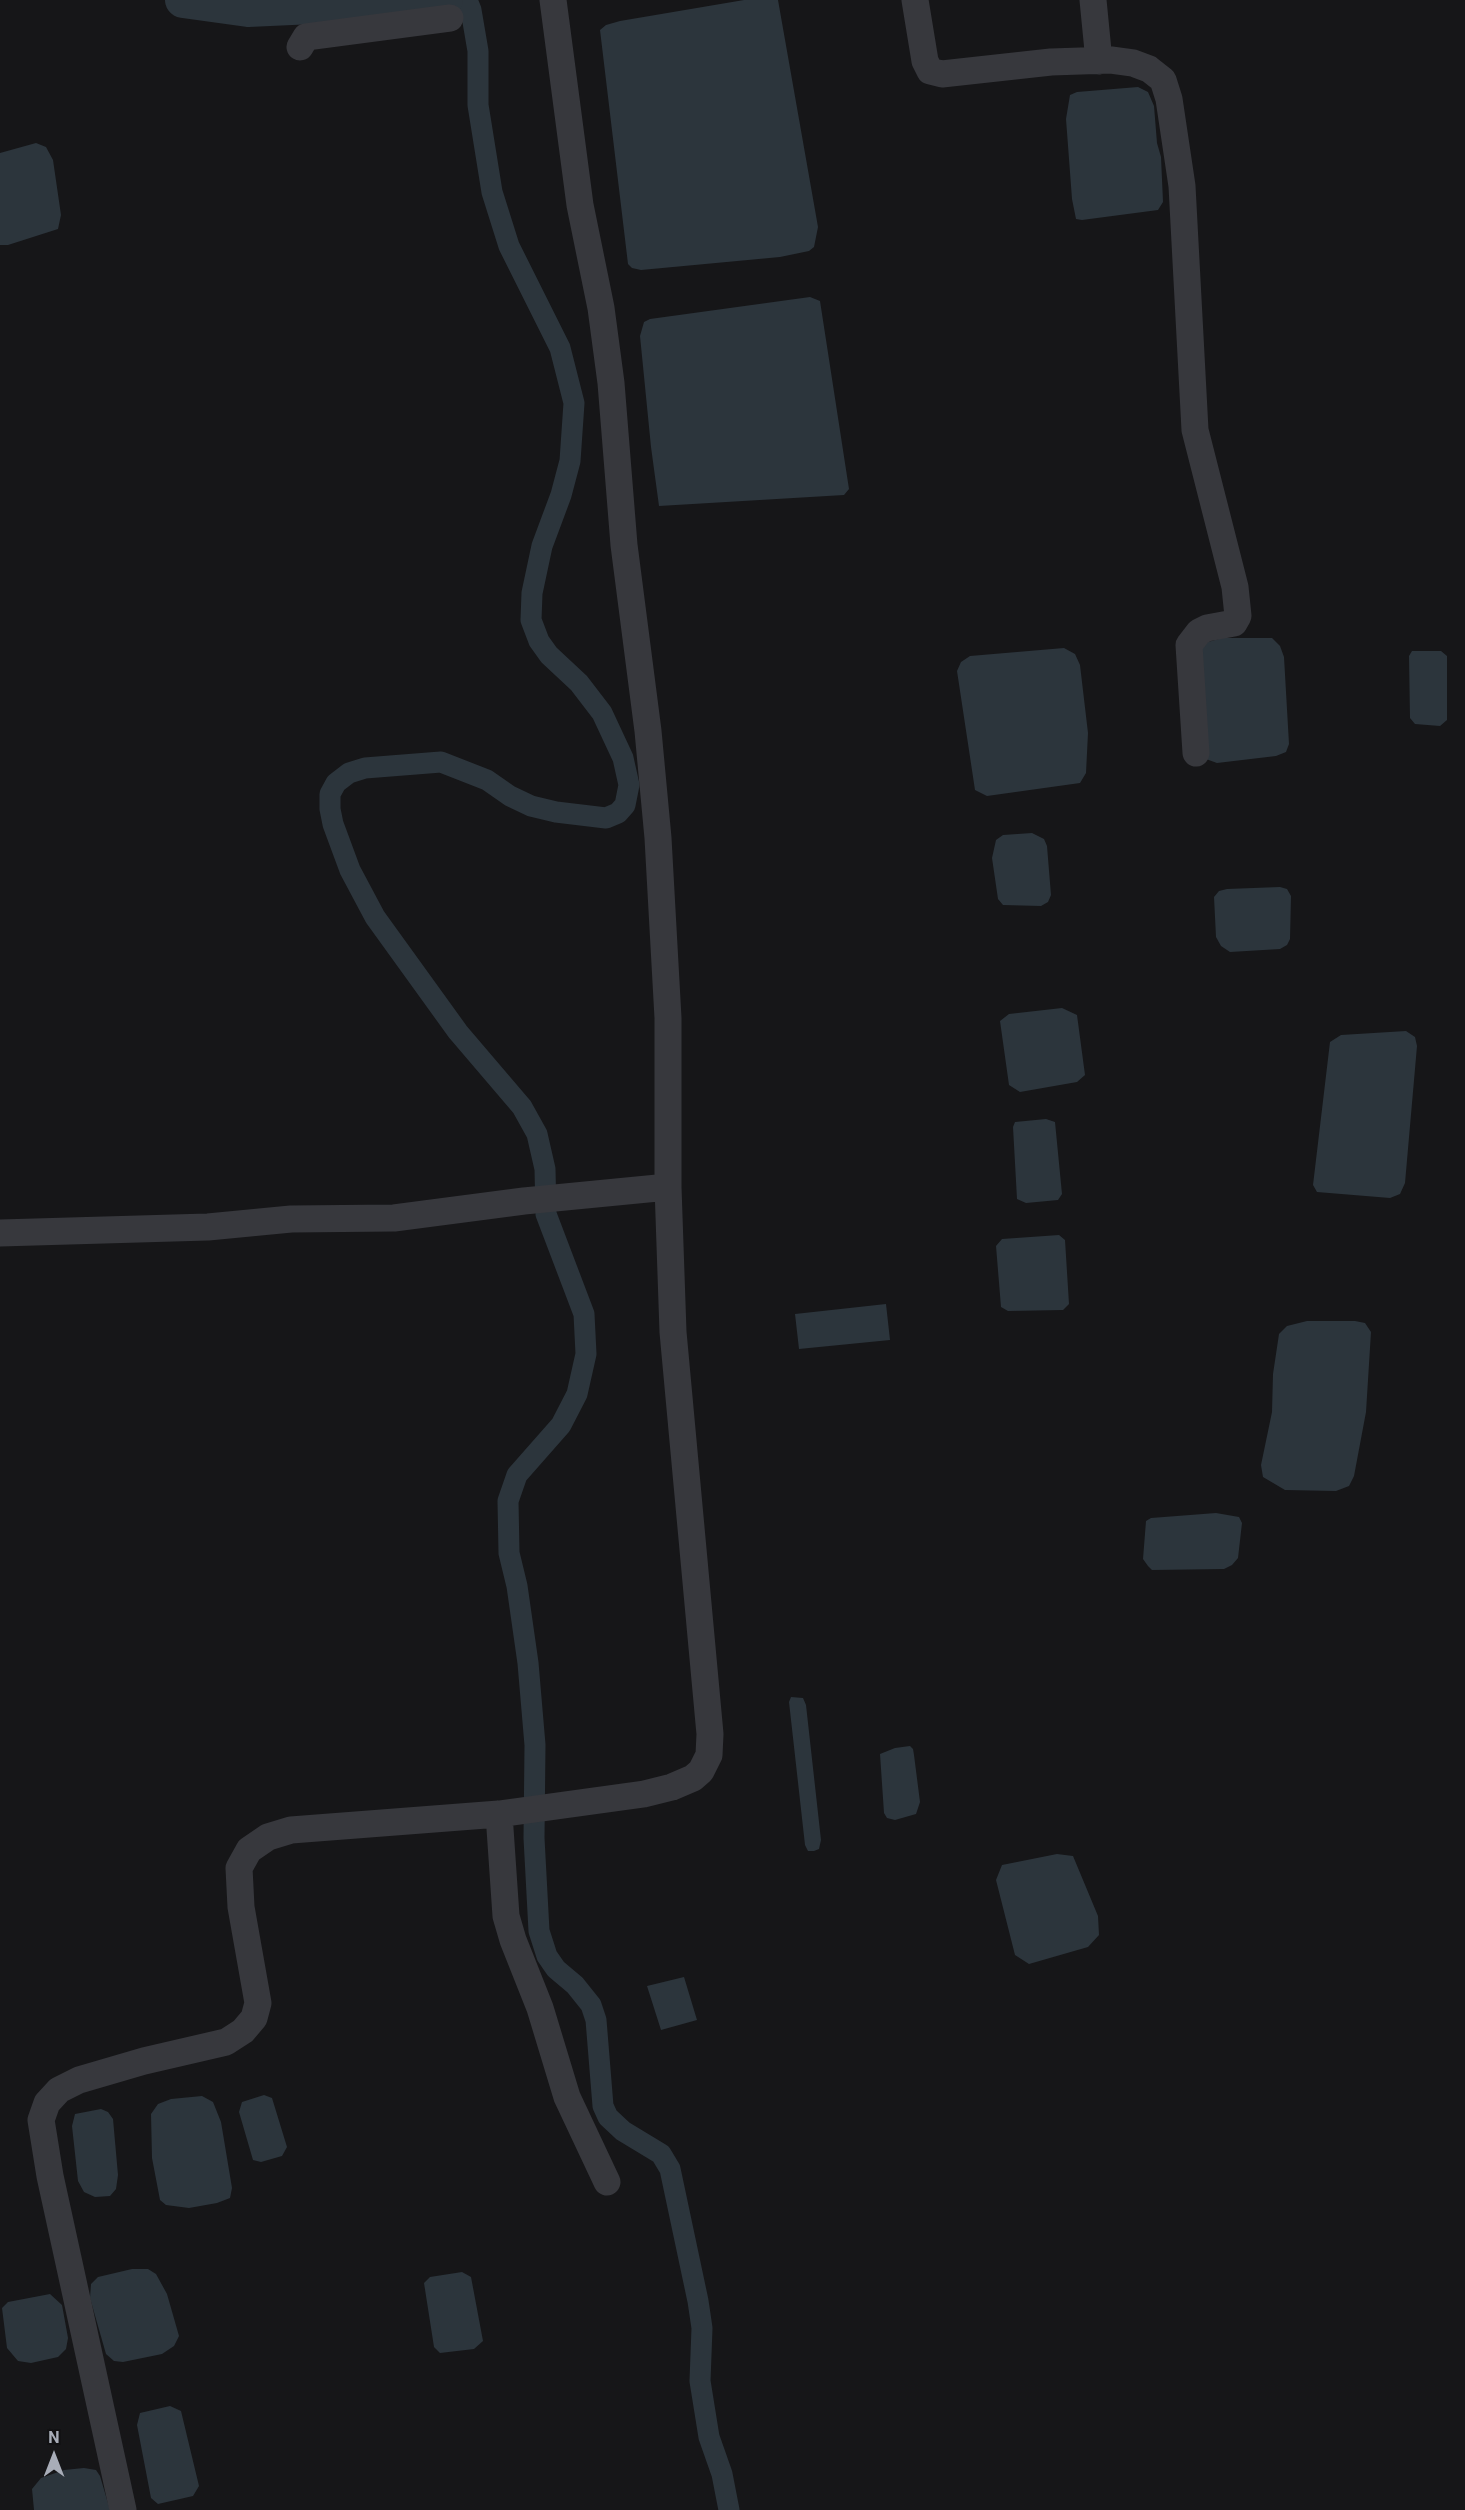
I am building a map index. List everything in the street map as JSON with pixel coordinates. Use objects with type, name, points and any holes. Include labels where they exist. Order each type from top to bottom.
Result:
[{"type":"street","points":[[915,0],[925,61],[930,71],[942,74],[1051,62],[1099,61],[1133,63],[1149,69],[1163,80],[1169,99],[1182,186],[1195,430],[1234,588],[1238,616],[1234,623],[1198,632],[1189,645],[1196,753]]},
{"type":"street","points":[[1093,0],[1099,61]]},
{"type":"street","points":[[123,2510],[50,2176],[41,2120],[47,2103],[59,2090],[79,2080],[144,2061],[226,2042],[243,2031],[254,2018],[258,2002],[241,1907],[239,1868],[249,1850],[268,1837],[291,1830],[508,1813],[644,1794],[672,1787],[693,1778],[701,1771],[709,1755],[710,1734],[673,1332],[668,1187],[668,1018],[658,838],[648,731],[624,545],[606,340],[580,205],[560,1]]},
{"type":"street","points":[[300,47],[306,37],[450,18]]},
{"type":"street","points":[[0,1233],[196,1227],[291,1219],[394,1218],[524,1201],[668,1187]]},
{"type":"street","points":[[508,1813],[506,1916],[540,2008],[567,2097],[607,2182]]},
{"type":"shaded area","points":[[744,0],[778,0],[818,227],[814,247],[809,251],[780,257],[641,270],[632,268],[628,264],[600,30],[606,25],[620,21]]},
{"type":"shaded area","points":[[1138,87],[1148,92],[1154,106],[1157,143],[1161,157],[1163,202],[1158,210],[1076,219],[1072,199],[1066,119],[1070,95],[1077,92]]},
{"type":"shaded area","points":[[36,143],[46,147],[53,160],[61,215],[58,229],[8,245],[0,245],[0,153]]},
{"type":"shaded area","points":[[810,297],[820,301],[849,489],[844,495],[659,506],[640,336],[644,322],[650,319]]},
{"type":"shaded area","points":[[1222,638],[1272,638],[1280,646],[1284,657],[1289,744],[1286,752],[1276,756],[1217,763],[1206,759],[1201,644]]},
{"type":"shaded area","points":[[1064,648],[1075,654],[1080,665],[1088,733],[1086,773],[1080,783],[987,796],[975,790],[957,671],[961,662],[970,656]]},
{"type":"shaded area","points":[[1412,651],[1441,651],[1447,656],[1447,720],[1440,726],[1415,724],[1410,718],[1409,656]]},
{"type":"shaded area","points":[[1032,833],[1044,839],[1047,846],[1051,895],[1048,902],[1041,906],[1003,905],[998,899],[992,858],[996,840],[1003,835]]},
{"type":"shaded area","points":[[1280,887],[1287,889],[1291,896],[1290,939],[1287,945],[1280,949],[1230,952],[1221,946],[1216,937],[1214,897],[1219,891]]},
{"type":"shaded area","points":[[1062,1008],[1077,1015],[1085,1075],[1077,1082],[1020,1092],[1009,1085],[1000,1021],[1009,1014]]},
{"type":"shaded area","points":[[1406,1031],[1415,1037],[1417,1046],[1405,1183],[1400,1194],[1390,1198],[1317,1192],[1313,1185],[1330,1042],[1341,1035]]},
{"type":"shaded area","points":[[1046,1119],[1055,1122],[1062,1194],[1058,1200],[1026,1203],[1017,1199],[1013,1127],[1015,1122]]},
{"type":"shaded area","points":[[1059,1235],[1065,1240],[1069,1304],[1063,1310],[1008,1311],[1001,1307],[996,1246],[1002,1239]]},
{"type":"shaded area","points":[[886,1304],[890,1340],[799,1349],[795,1314]]},
{"type":"shaded area","points":[[1307,1321],[1355,1321],[1365,1323],[1371,1332],[1366,1412],[1354,1476],[1349,1486],[1336,1491],[1285,1490],[1263,1477],[1261,1465],[1272,1412],[1273,1374],[1279,1334],[1287,1326]]},
{"type":"shaded area","points":[[1216,1513],[1239,1517],[1242,1523],[1238,1558],[1232,1565],[1224,1569],[1152,1570],[1143,1559],[1146,1521],[1151,1518]]},
{"type":"shaded area","points":[[791,1697],[803,1698],[806,1705],[821,1840],[819,1849],[814,1851],[808,1851],[805,1845],[789,1702]]},
{"type":"shaded area","points":[[910,1746],[913,1749],[920,1802],[916,1814],[895,1820],[887,1818],[884,1813],[880,1754],[895,1748]]},
{"type":"shaded area","points":[[1057,1854],[1073,1856],[1098,1916],[1099,1935],[1088,1947],[1029,1964],[1015,1955],[996,1880],[1002,1865]]},
{"type":"shaded area","points":[[684,1977],[697,2020],[661,2030],[647,1986]]},
{"type":"shaded area","points":[[264,2095],[272,2098],[287,2147],[282,2156],[261,2162],[253,2160],[239,2112],[242,2102]]},
{"type":"shaded area","points":[[202,2096],[213,2102],[221,2122],[232,2188],[230,2198],[189,2208],[166,2205],[160,2200],[152,2158],[151,2114],[158,2104],[171,2099]]},
{"type":"shaded area","points":[[101,2109],[108,2112],[113,2119],[118,2175],[116,2189],[110,2196],[95,2197],[84,2192],[78,2181],[72,2126],[75,2114]]},
{"type":"shaded area","points":[[132,2269],[148,2269],[156,2274],[167,2294],[179,2336],[174,2346],[162,2354],[123,2362],[114,2361],[106,2354],[90,2298],[91,2284],[98,2277]]},
{"type":"shaded area","points":[[462,2272],[471,2277],[483,2341],[474,2349],[440,2353],[434,2347],[424,2283],[430,2277]]},
{"type":"shaded area","points":[[50,2294],[62,2305],[68,2338],[66,2349],[58,2357],[31,2363],[18,2361],[7,2348],[2,2308],[8,2302]]},
{"type":"shaded area","points":[[170,2406],[181,2411],[199,2486],[193,2496],[158,2504],[151,2498],[137,2425],[140,2413]]},
{"type":"shaded area","points":[[84,2468],[96,2470],[100,2476],[110,2510],[34,2510],[32,2489],[41,2478],[64,2470]]},
{"type":"waterway","points":[[183,0],[248,9],[445,0]]},
{"type":"waterway","points":[[467,0],[471,10],[478,51],[478,105],[492,192],[509,246],[560,348],[574,403],[570,461],[561,495],[542,546],[532,593],[531,620],[539,641],[549,655],[579,683],[602,713],[623,758],[629,785],[625,805],[618,813],[606,818],[556,812],[531,806],[510,796],[487,780],[441,762],[365,768],[349,773],[336,783],[330,794],[330,809],[333,824],[350,870],[375,917],[458,1032],[522,1107],[537,1134],[545,1169],[546,1214],[584,1314],[586,1354],[577,1394],[561,1425],[517,1475],[508,1501],[509,1553],[517,1586],[528,1663],[535,1745],[534,1838],[539,1931],[547,1956],[556,1969],[575,1985],[591,2005],[596,2020],[603,2106],[608,2117],[623,2131],[661,2154],[670,2169],[702,2328],[700,2381],[709,2437],[722,2474],[729,2510]]}]
